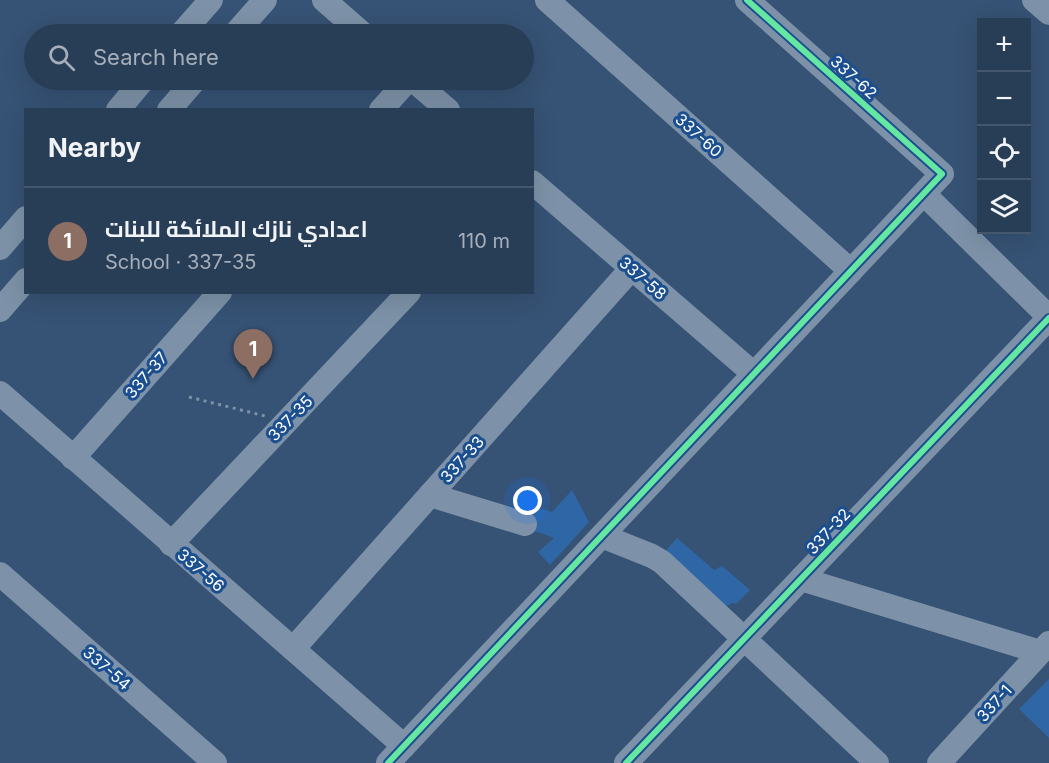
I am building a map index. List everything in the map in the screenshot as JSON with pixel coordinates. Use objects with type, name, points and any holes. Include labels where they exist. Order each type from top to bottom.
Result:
[{"type":"street","points":[[190,24],[211,0]]},
{"type":"street","points":[[244,24],[265,0]]},
{"type":"street","points":[[324,0],[352,24]]},
{"type":"street","name":"337-60","points":[[547,0],[851,271]]},
{"type":"street","name":"337-62","points":[[747,0],[942,174],[924,194]]},
{"type":"street","points":[[1034,0],[1049,13]]},
{"type":"street","points":[[120,108],[135,90]]},
{"type":"street","points":[[171,108],[186,90]]},
{"type":"street","points":[[383,108],[399,90]]},
{"type":"street","points":[[425,90],[446,108]]},
{"type":"street","name":"337-58","points":[[534,184],[754,374]]},
{"type":"street","points":[[396,755],[924,194],[1049,317]]},
{"type":"street","points":[[0,248],[24,220]]},
{"type":"street","name":"337-33","points":[[293,650],[632,268]]},
{"type":"street","points":[[0,310],[24,282]]},
{"type":"street","name":"337-37","points":[[73,458],[218,294]]},
{"type":"street","name":"337-35","points":[[171,544],[408,294]]},
{"type":"street","name":"337-32","points":[[626,763],[1049,317]]},
{"type":"street","name":"337-56","points":[[0,393],[293,650],[396,755]]},
{"type":"street","points":[[430,495],[525,525]]},
{"type":"street","points":[[602,536],[662,562],[877,763]]},
{"type":"street","name":"337-54","points":[[0,574],[215,763]]},
{"type":"street","points":[[801,579],[1045,648]]},
{"type":"street","name":"337-1","points":[[939,763],[1045,648]]},
{"type":"path","points":[[189,397],[287,421]]},
{"type":"shaded area","points":[[572,490],[589,522],[550,565],[538,552],[554,538],[529,529],[535,507],[552,512]]},
{"type":"shaded area","points":[[677,538],[714,570],[722,566],[750,590],[736,604],[732,603],[725,607],[661,556]]},
{"type":"shaded area","points":[[1049,679],[1049,738],[1019,709]]},
{"type":"cycle path","points":[[388,763],[942,174],[747,0]]},
{"type":"cycle path","points":[[626,763],[1049,318]]},
{"type":"place","name":"اعدادي نازك الملائكة للبنات","points":[[253,379]]}]
